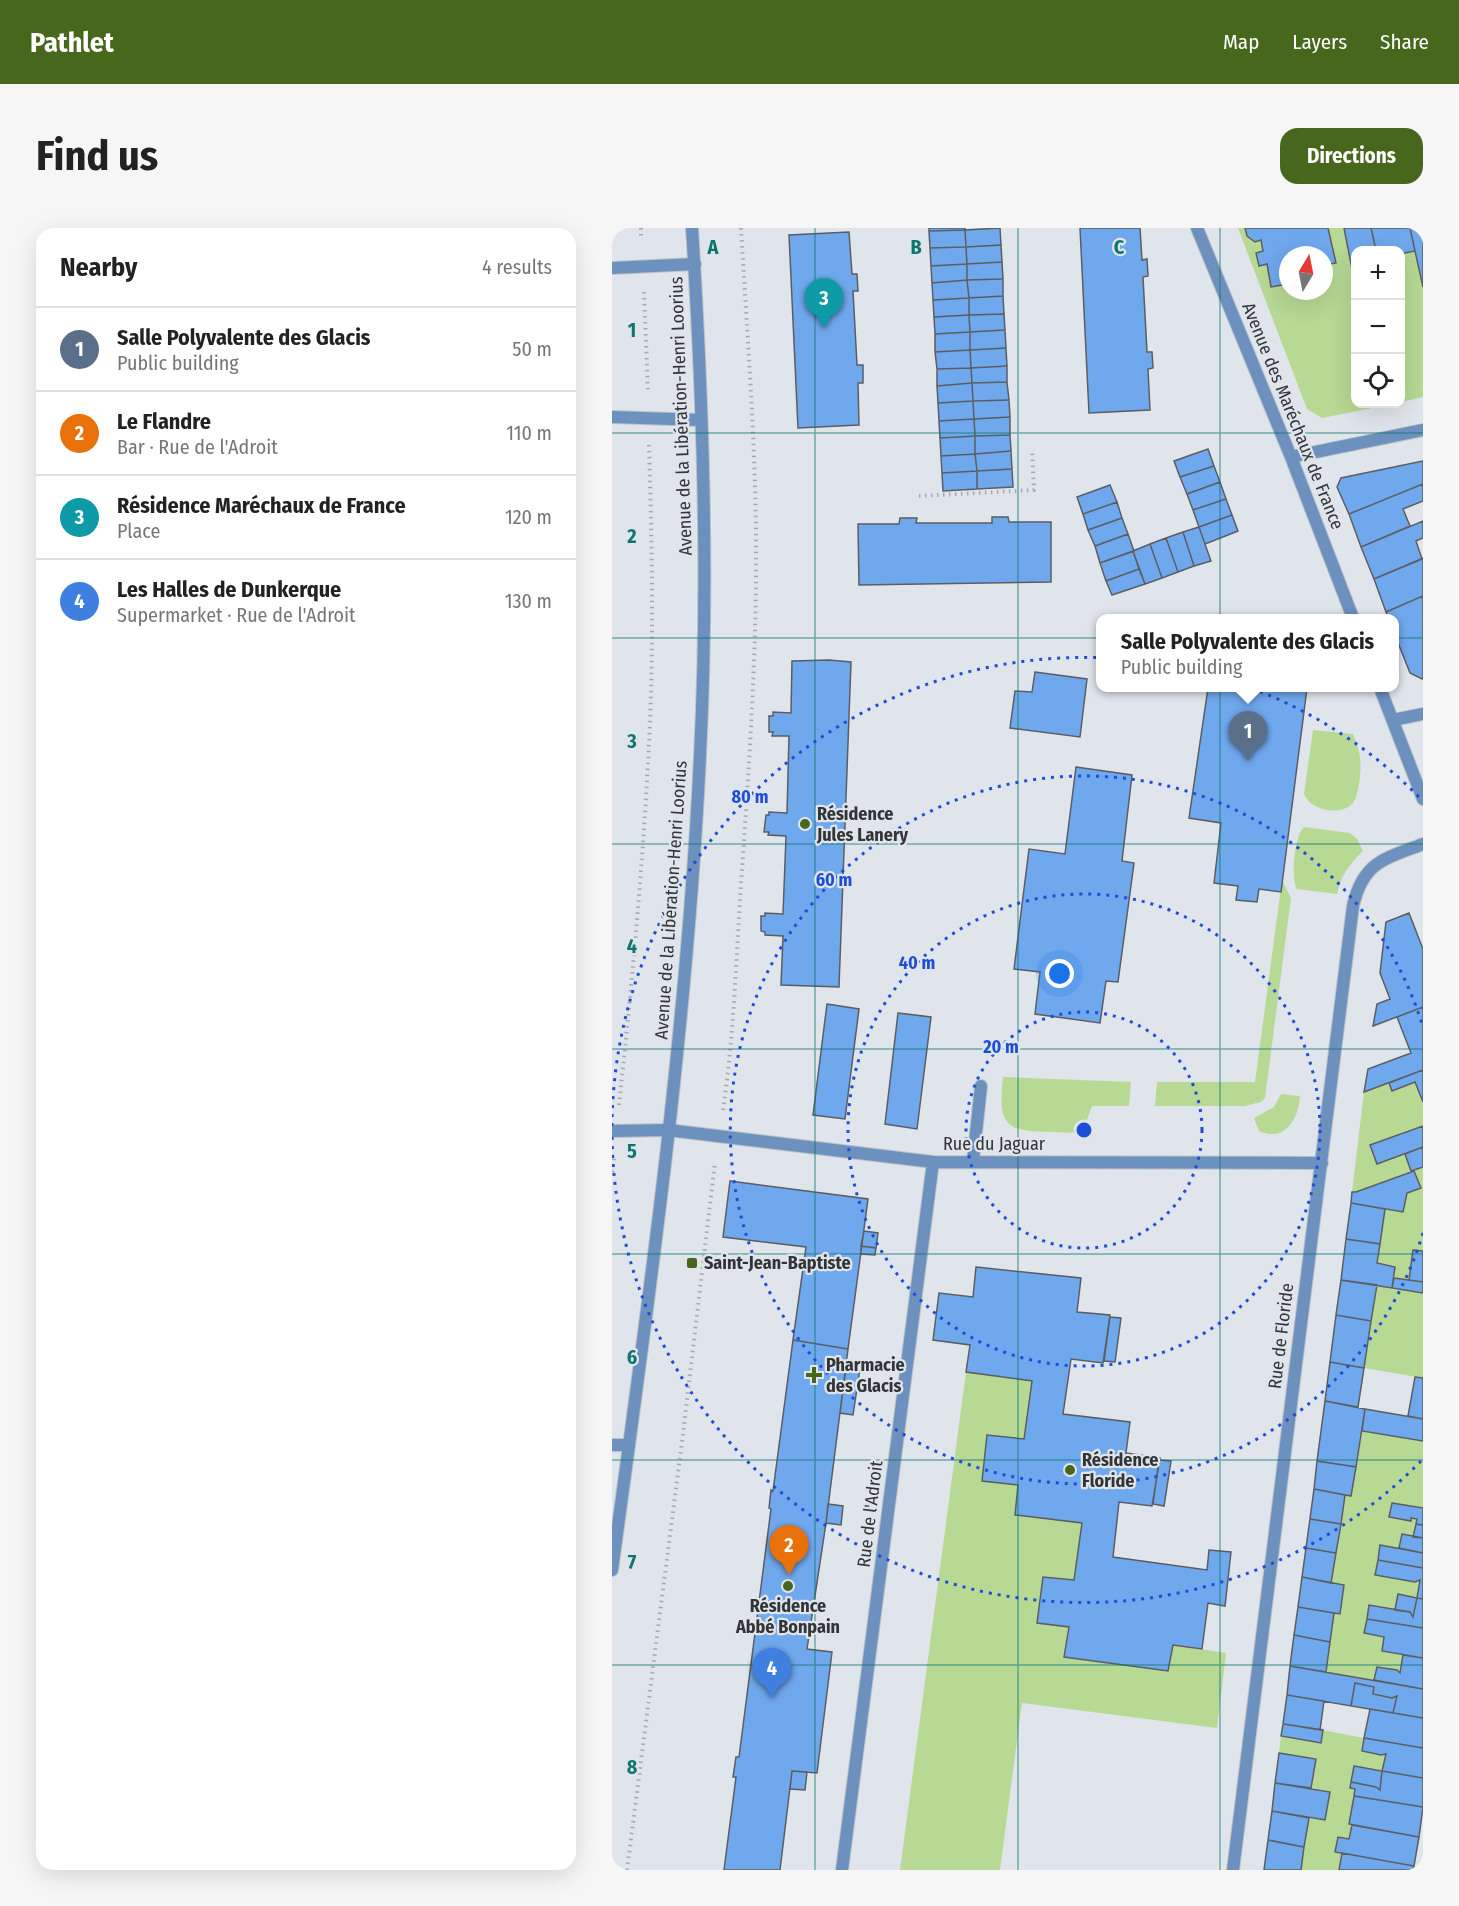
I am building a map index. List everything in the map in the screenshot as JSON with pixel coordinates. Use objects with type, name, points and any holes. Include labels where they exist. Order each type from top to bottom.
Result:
[{"type":"street","name":"Avenue de la Libération-Henri Loorius","points":[[612,1570],[683,997],[700,752],[704,585],[701,420],[692,228]]},
{"type":"street","name":"Avenue des Maréchaux de France","points":[[1197,228],[1291,458],[1351,614]]},
{"type":"street","points":[[612,268],[694,264]]},
{"type":"street","points":[[612,417],[701,420]]},
{"type":"street","points":[[1291,458],[1423,430]]},
{"type":"street","points":[[1382,692],[1423,800]]},
{"type":"street","points":[[1393,720],[1423,714]]},
{"type":"street","name":"Rue de Floride","points":[[1233,1870],[1353,906],[1361,881],[1374,866],[1423,844]]},
{"type":"street","points":[[973,1161],[981,1086]]},
{"type":"street","name":"Rue du Jaguar","points":[[614,1131],[668,1130],[933,1162],[1322,1163]]},
{"type":"street","name":"Rue de l'Adroit","points":[[842,1870],[933,1162]]},
{"type":"street","points":[[612,1445],[629,1445]]},
{"type":"path","points":[[612,1172],[614,1131],[631,990],[649,744],[652,609],[641,228]]},
{"type":"path","points":[[627,1870],[726,1084],[746,817],[754,620],[755,502],[741,228]]},
{"type":"path","points":[[919,496],[1034,490],[1032,450]]},
{"type":"green space","points":[[1238,228],[1245,228],[1248,236],[1255,242],[1261,240],[1263,251],[1256,253],[1259,266],[1267,264],[1271,287],[1279,286],[1279,300],[1333,300],[1333,263],[1336,262],[1328,228],[1344,228],[1351,264],[1351,408],[1372,408],[1322,418],[1307,409]]},
{"type":"green space","points":[[1415,251],[1423,287],[1423,397],[1405,401],[1405,300],[1405,253]]},
{"type":"green space","points":[[1313,730],[1353,734],[1357,745],[1361,761],[1358,788],[1353,803],[1341,810],[1319,808],[1307,800],[1304,794]]},
{"type":"green space","points":[[1304,827],[1350,833],[1357,839],[1363,851],[1346,871],[1337,894],[1297,889],[1294,876],[1295,857],[1298,839]]},
{"type":"green space","points":[[1282,880],[1291,898],[1265,1098],[1261,1102],[1245,1106],[1155,1106],[1157,1082],[1255,1082]]},
{"type":"green space","points":[[1003,1077],[1131,1082],[1129,1106],[1092,1106],[1084,1128],[1076,1132],[1023,1130],[1014,1127],[1004,1115]]},
{"type":"green space","points":[[1415,1082],[1423,1102],[1423,1126],[1370,1146],[1377,1164],[1405,1154],[1411,1171],[1352,1192],[1364,1092],[1389,1083],[1392,1090]]},
{"type":"green space","points":[[1281,1094],[1300,1096],[1293,1120],[1283,1131],[1276,1134],[1259,1131],[1254,1118],[1274,1107]]},
{"type":"green space","points":[[1423,1167],[1423,1251],[1413,1250],[1409,1280],[1394,1278],[1395,1266],[1377,1263],[1385,1209],[1403,1212],[1407,1193],[1421,1188],[1414,1171]]},
{"type":"green space","points":[[1377,1285],[1423,1293],[1423,1378],[1364,1368]]},
{"type":"green space","points":[[966,1372],[1032,1381],[1024,1439],[987,1435],[982,1481],[1018,1485],[1015,1515],[1082,1523],[1074,1580],[1043,1577],[1037,1622],[1069,1627],[1065,1658],[1168,1671],[1173,1645],[1226,1653],[1217,1728],[1022,1703],[1000,1870],[900,1870]]},
{"type":"green space","points":[[1362,1431],[1423,1441],[1423,1508],[1390,1517],[1410,1521],[1411,1518],[1417,1519],[1413,1537],[1399,1548],[1380,1545],[1375,1575],[1415,1582],[1420,1580],[1417,1598],[1398,1594],[1395,1610],[1369,1605],[1364,1633],[1384,1637],[1382,1651],[1403,1655],[1400,1673],[1397,1670],[1377,1667],[1374,1680],[1326,1672],[1334,1613],[1340,1614],[1344,1585],[1331,1583],[1345,1495],[1351,1496]]},
{"type":"green space","points":[[1323,1730],[1364,1738],[1362,1751],[1386,1754],[1382,1771],[1354,1766],[1350,1787],[1355,1789],[1349,1824],[1352,1825],[1339,1870],[1301,1870],[1309,1818],[1325,1820],[1330,1792],[1311,1788],[1315,1759],[1279,1753],[1281,1736],[1320,1743]]},
{"type":"building","points":[[929,228],[965,228],[965,230],[929,231]]},
{"type":"building","points":[[1000,228],[1001,245],[966,247],[965,230]]},
{"type":"building","points":[[1080,228],[1140,228],[1142,260],[1147,259],[1148,276],[1143,277],[1147,352],[1152,352],[1153,368],[1148,369],[1150,410],[1089,413]]},
{"type":"building","points":[[1245,228],[1328,228],[1332,246],[1279,246],[1279,286],[1271,287],[1267,264],[1259,266],[1256,253],[1263,251],[1261,240],[1255,242],[1247,236]]},
{"type":"building","points":[[1344,228],[1371,228],[1375,246],[1351,246],[1351,264]]},
{"type":"building","points":[[1371,228],[1410,228],[1415,251],[1405,253],[1405,246],[1375,246]]},
{"type":"building","points":[[1410,228],[1423,228],[1423,287],[1415,251]]},
{"type":"building","points":[[965,230],[966,247],[930,248],[929,231]]},
{"type":"building","points":[[849,232],[852,274],[857,274],[858,291],[853,291],[857,365],[863,365],[863,383],[858,383],[859,425],[798,428],[789,235]]},
{"type":"building","points":[[1001,245],[1002,262],[967,264],[966,247]]},
{"type":"building","points":[[966,247],[967,264],[931,266],[930,248]]},
{"type":"building","points":[[1002,262],[1003,279],[967,280],[967,264]]},
{"type":"building","points":[[967,264],[967,280],[932,283],[931,266]]},
{"type":"building","points":[[1003,279],[1003,296],[969,298],[967,280]]},
{"type":"building","points":[[967,280],[969,298],[933,300],[932,283]]},
{"type":"building","points":[[1003,296],[1004,314],[969,315],[969,298]]},
{"type":"building","points":[[969,298],[969,315],[934,317],[933,300]]},
{"type":"building","points":[[1004,314],[1005,330],[970,332],[969,315]]},
{"type":"building","points":[[969,315],[970,332],[935,334],[934,317]]},
{"type":"building","points":[[1005,330],[1006,348],[970,350],[970,332]]},
{"type":"building","points":[[970,332],[970,350],[935,352],[935,334]]},
{"type":"building","points":[[1006,348],[1007,366],[971,368],[970,350]]},
{"type":"building","points":[[970,350],[971,368],[937,369],[935,352]]},
{"type":"building","points":[[1007,366],[1007,382],[972,383],[971,368]]},
{"type":"building","points":[[971,368],[972,383],[937,386],[937,369]]},
{"type":"building","points":[[1007,382],[1009,400],[973,401],[972,383]]},
{"type":"building","points":[[972,383],[973,401],[938,403],[937,386]]},
{"type":"building","points":[[1009,400],[1010,417],[974,419],[973,401]]},
{"type":"building","points":[[973,401],[974,419],[939,421],[938,403]]},
{"type":"building","points":[[1010,417],[1010,435],[975,436],[974,419]]},
{"type":"building","points":[[974,419],[975,436],[940,438],[939,421]]},
{"type":"building","points":[[1010,435],[1011,451],[975,454],[975,436]]},
{"type":"building","points":[[975,436],[975,454],[941,456],[940,438]]},
{"type":"building","points":[[1208,449],[1214,466],[1180,477],[1174,461]]},
{"type":"building","points":[[1011,451],[1012,469],[977,471],[975,454]]},
{"type":"building","points":[[975,454],[977,471],[942,473],[941,456]]},
{"type":"building","points":[[1423,461],[1423,484],[1349,514],[1337,487],[1341,478]]},
{"type":"building","points":[[1214,466],[1220,482],[1187,494],[1180,477]]},
{"type":"building","points":[[1012,469],[1013,487],[977,489],[977,471]]},
{"type":"building","points":[[977,471],[977,489],[943,491],[942,473]]},
{"type":"building","points":[[1220,482],[1226,499],[1193,510],[1187,494]]},
{"type":"building","points":[[1423,484],[1423,501],[1403,509],[1410,526],[1361,547],[1349,514]]},
{"type":"building","points":[[1110,485],[1117,502],[1083,514],[1077,497]]},
{"type":"building","points":[[1226,499],[1232,515],[1199,527],[1193,510]]},
{"type":"building","points":[[1117,502],[1122,518],[1088,530],[1083,514]]},
{"type":"building","points":[[1232,515],[1238,531],[1205,544],[1199,527]]},
{"type":"building","points":[[992,517],[1008,517],[1009,522],[1051,522],[1051,582],[859,585],[858,524],[899,524],[900,518],[917,518],[916,523],[992,523]]},
{"type":"building","points":[[1122,518],[1128,534],[1095,546],[1088,530]]},
{"type":"building","points":[[1423,521],[1423,538],[1416,541],[1422,559],[1374,579],[1361,547]]},
{"type":"building","points":[[1199,527],[1211,561],[1194,566],[1183,532]]},
{"type":"building","points":[[1183,532],[1194,566],[1178,572],[1166,538]]},
{"type":"building","points":[[1128,534],[1134,551],[1100,563],[1095,546]]},
{"type":"building","points":[[1166,538],[1178,572],[1162,578],[1150,544]]},
{"type":"building","points":[[1150,544],[1162,578],[1145,584],[1133,551]]},
{"type":"building","points":[[1133,551],[1139,569],[1106,581],[1100,563]]},
{"type":"building","points":[[1423,558],[1423,596],[1386,612],[1374,579]]},
{"type":"building","points":[[1139,569],[1145,584],[1112,595],[1106,581]]},
{"type":"building","points":[[1423,596],[1423,679],[1410,673],[1399,645],[1399,614],[1387,614],[1386,612]]},
{"type":"building","name":"Résidence Jules Lanery","points":[[792,661],[851,662],[839,987],[781,985],[783,936],[765,935],[765,932],[761,931],[761,916],[765,916],[765,913],[783,914],[786,836],[768,835],[769,832],[764,832],[766,815],[769,815],[769,812],[787,813],[789,736],[772,736],[773,732],[769,732],[769,716],[773,716],[773,712],[791,713]]},
{"type":"building","points":[[1035,672],[1087,679],[1080,737],[1010,728],[1015,691],[1032,692]]},
{"type":"building","points":[[1207,692],[1306,692],[1281,892],[1259,889],[1257,902],[1236,900],[1238,886],[1214,883],[1221,823],[1189,818]]},
{"type":"building","points":[[1076,767],[1132,775],[1122,861],[1134,863],[1118,982],[1106,981],[1100,1023],[1035,1014],[1040,972],[1014,969],[1029,849],[1065,854]]},
{"type":"building","points":[[1409,913],[1423,949],[1423,1007],[1373,1026],[1377,1004],[1390,999],[1380,973],[1386,922]]},
{"type":"building","points":[[827,1004],[859,1009],[845,1119],[813,1115]]},
{"type":"building","points":[[1423,1007],[1423,1070],[1364,1092],[1368,1069],[1411,1053],[1397,1017]]},
{"type":"building","points":[[898,1013],[931,1017],[917,1129],[885,1124]]},
{"type":"building","points":[[1423,1070],[1423,1102],[1415,1082],[1392,1091],[1389,1083]]},
{"type":"building","points":[[1423,1126],[1423,1147],[1377,1164],[1370,1145]]},
{"type":"building","points":[[1423,1147],[1423,1167],[1411,1171],[1405,1154]]},
{"type":"building","points":[[1414,1171],[1421,1188],[1407,1193],[1403,1212],[1351,1203],[1352,1192]]},
{"type":"building","points":[[730,1181],[868,1199],[848,1349],[793,1340],[806,1247],[723,1237]]},
{"type":"building","points":[[1351,1203],[1385,1209],[1380,1244],[1346,1239]]},
{"type":"building","points":[[864,1231],[878,1233],[876,1248],[861,1246]]},
{"type":"building","points":[[1346,1239],[1380,1244],[1377,1263],[1395,1267],[1392,1288],[1341,1280]]},
{"type":"building","points":[[861,1246],[876,1248],[875,1255],[861,1254]]},
{"type":"building","points":[[1413,1250],[1423,1251],[1423,1282],[1409,1280]]},
{"type":"building","name":"Résidence Floride","points":[[976,1267],[1081,1278],[1077,1312],[1110,1315],[1103,1363],[1071,1359],[1063,1414],[1130,1422],[1126,1453],[1160,1458],[1152,1506],[1119,1502],[1113,1557],[1207,1570],[1209,1550],[1231,1552],[1225,1606],[1208,1603],[1202,1649],[1173,1645],[1168,1671],[1064,1657],[1069,1627],[1037,1623],[1043,1577],[1074,1580],[1082,1523],[1015,1515],[1018,1485],[982,1481],[987,1435],[1024,1439],[1032,1381],[966,1372],[970,1345],[933,1340],[939,1293],[973,1297]]},
{"type":"building","points":[[1394,1278],[1423,1282],[1423,1293],[1392,1288]]},
{"type":"building","points":[[1341,1280],[1377,1285],[1371,1321],[1336,1315]]},
{"type":"building","points":[[1336,1315],[1371,1321],[1364,1368],[1330,1362]]},
{"type":"building","points":[[1110,1317],[1121,1318],[1115,1362],[1104,1361]]},
{"type":"building","name":"Résidence Abbé Bonpain","points":[[793,1340],[848,1349],[807,1649],[832,1652],[817,1773],[792,1771],[780,1870],[724,1870],[736,1777],[733,1777],[736,1757],[739,1757],[771,1509],[769,1508],[771,1490],[773,1491]]},
{"type":"building","points":[[847,1360],[861,1362],[853,1415],[840,1413]]},
{"type":"building","points":[[1330,1362],[1364,1368],[1358,1407],[1325,1401]]},
{"type":"building","points":[[1415,1377],[1423,1378],[1423,1419],[1408,1416]]},
{"type":"building","points":[[1325,1401],[1365,1409],[1356,1467],[1317,1461]]},
{"type":"building","points":[[1365,1409],[1423,1419],[1423,1441],[1362,1431]]},
{"type":"building","points":[[1159,1460],[1171,1461],[1164,1506],[1153,1504]]},
{"type":"building","points":[[1317,1461],[1356,1467],[1351,1496],[1314,1489]]},
{"type":"building","points":[[1314,1489],[1345,1495],[1341,1524],[1310,1519]]},
{"type":"building","points":[[1392,1503],[1423,1508],[1423,1525],[1416,1524],[1417,1519],[1411,1518],[1411,1521],[1389,1517]]},
{"type":"building","points":[[828,1504],[843,1506],[841,1525],[826,1523]]},
{"type":"building","points":[[1310,1519],[1341,1524],[1336,1553],[1306,1548]]},
{"type":"building","points":[[1416,1524],[1423,1525],[1423,1538],[1413,1537]]},
{"type":"building","points":[[1402,1534],[1423,1538],[1423,1553],[1399,1548]]},
{"type":"building","points":[[1380,1545],[1423,1553],[1423,1568],[1378,1560]]},
{"type":"building","points":[[1306,1548],[1336,1553],[1331,1583],[1302,1577]]},
{"type":"building","points":[[1378,1560],[1423,1568],[1423,1599],[1417,1598],[1420,1580],[1415,1582],[1375,1575]]},
{"type":"building","points":[[1302,1577],[1344,1585],[1340,1614],[1298,1607]]},
{"type":"building","points":[[1398,1594],[1417,1598],[1413,1617],[1410,1612],[1395,1610]]},
{"type":"building","points":[[1417,1598],[1423,1599],[1423,1628],[1367,1619],[1369,1605],[1410,1612],[1413,1617]]},
{"type":"building","points":[[1298,1607],[1334,1613],[1330,1642],[1294,1635]]},
{"type":"building","points":[[1367,1619],[1423,1628],[1423,1658],[1382,1651],[1384,1637],[1364,1633]]},
{"type":"building","points":[[1294,1635],[1330,1642],[1326,1672],[1290,1666]]},
{"type":"building","points":[[1403,1655],[1423,1658],[1423,1689],[1374,1680],[1377,1667],[1397,1670],[1400,1673]]},
{"type":"building","points":[[1290,1666],[1423,1689],[1423,1718],[1393,1713],[1397,1696],[1392,1698],[1373,1694],[1374,1687],[1355,1683],[1351,1706],[1287,1695]]},
{"type":"building","points":[[1355,1683],[1374,1687],[1373,1694],[1392,1698],[1397,1696],[1393,1713],[1351,1706]]},
{"type":"building","points":[[1287,1695],[1324,1701],[1320,1730],[1283,1724]]},
{"type":"building","points":[[1370,1709],[1423,1718],[1423,1748],[1364,1738]]},
{"type":"building","points":[[1283,1724],[1323,1730],[1321,1743],[1281,1736]]},
{"type":"building","points":[[1364,1738],[1423,1748],[1423,1778],[1382,1771],[1386,1754],[1362,1751]]},
{"type":"building","points":[[1279,1753],[1316,1759],[1311,1788],[1275,1783]]},
{"type":"building","points":[[1354,1766],[1382,1771],[1380,1790],[1376,1787],[1351,1782]]},
{"type":"building","points":[[792,1771],[807,1772],[805,1790],[790,1789]]},
{"type":"building","points":[[1382,1771],[1423,1778],[1423,1807],[1354,1796],[1355,1789],[1350,1788],[1351,1782],[1376,1787],[1380,1790]]},
{"type":"building","points":[[1275,1783],[1330,1792],[1325,1820],[1272,1811]]},
{"type":"building","points":[[1354,1796],[1423,1807],[1419,1837],[1349,1824]]},
{"type":"building","points":[[1272,1811],[1309,1818],[1304,1847],[1268,1840]]},
{"type":"building","points":[[1352,1825],[1419,1837],[1414,1866],[1335,1852],[1338,1837],[1349,1839]]},
{"type":"building","points":[[1268,1840],[1304,1847],[1301,1870],[1264,1870]]},
{"type":"building","points":[[1342,1853],[1414,1866],[1413,1870],[1339,1870]]},
{"type":"place","name":"Résidence Maréchaux de France","points":[[824,328]]},
{"type":"place","name":"Salle Polyvalente des Glacis","points":[[1248,761]]},
{"type":"place","name":"Résidence Jules Lanery","points":[[805,824]]},
{"type":"place","name":"Saint-Jean-Baptiste","points":[[692,1263]]},
{"type":"place","name":"Pharmacie des Glacis","points":[[814,1375]]},
{"type":"place","name":"Résidence Floride","points":[[1070,1470]]},
{"type":"place","name":"Le Flandre","points":[[789,1575]]},
{"type":"place","name":"Résidence Abbé Bonpain","points":[[788,1586]]},
{"type":"place","name":"Les Halles de Dunkerque","points":[[772,1698]]}]
